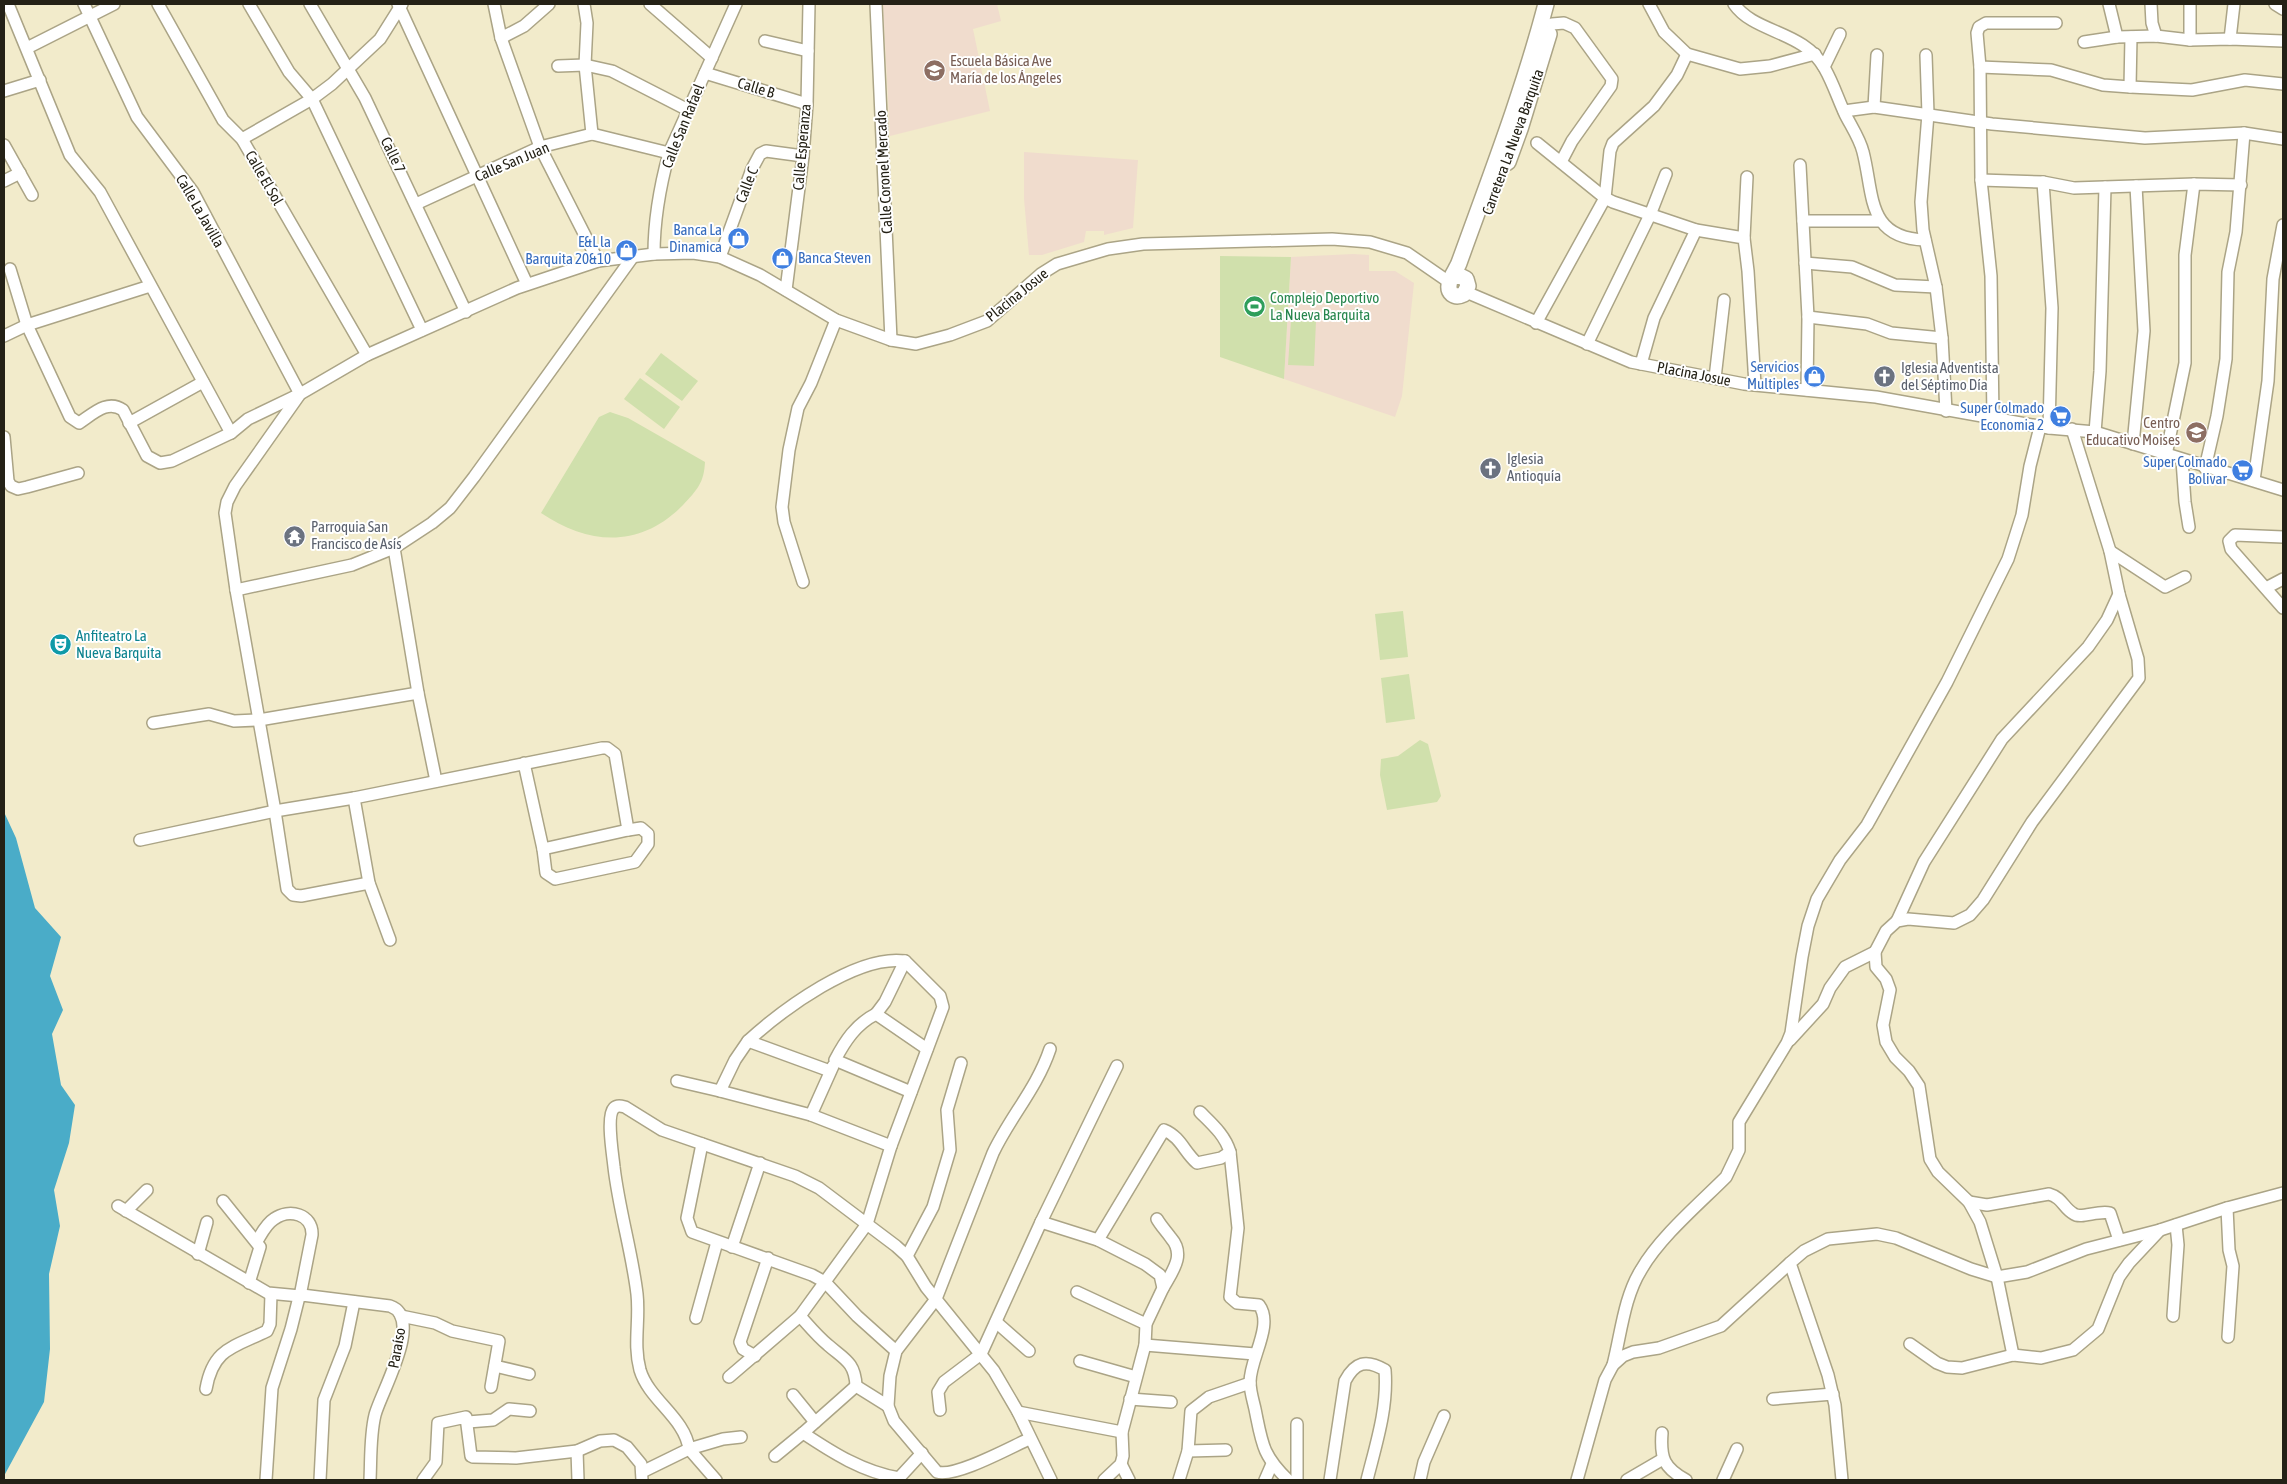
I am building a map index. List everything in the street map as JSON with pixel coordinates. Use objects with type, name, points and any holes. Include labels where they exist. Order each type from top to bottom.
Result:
[{"type":"street","points":[[8,4],[28,48],[70,155],[100,192],[231,433]]},
{"type":"street","name":"Calle La Javilla","points":[[84,4],[137,117],[193,192],[300,394]]},
{"type":"street","points":[[28,48],[114,4]]},
{"type":"street","name":"Calle El Sol","points":[[158,4],[223,120],[242,139],[366,355]]},
{"type":"street","points":[[249,4],[289,72],[312,99],[422,330]]},
{"type":"street","name":"Calle 7","points":[[310,4],[365,98],[466,312]]},
{"type":"street","points":[[242,139],[312,99],[347,70],[380,39],[400,4]]},
{"type":"street","points":[[400,4],[527,284]]},
{"type":"street","points":[[494,4],[500,38],[540,147],[598,261]]},
{"type":"street","points":[[500,38],[524,26],[549,4]]},
{"type":"street","points":[[584,4],[587,23],[585,64],[592,134]]},
{"type":"street","points":[[650,4],[712,58]]},
{"type":"street","name":"Calle San Rafael","points":[[654,254],[654,227],[663,175],[669,153],[736,4]]},
{"type":"street","name":"Calle Esperanza","points":[[786,290],[803,156],[807,104],[809,4]]},
{"type":"street","name":"Calle Coronel Mercado","points":[[876,4],[891,340]]},
{"type":"street","name":"Carretera La Nueva Barquita","points":[[1458,282],[1510,127],[1546,4]]},
{"type":"street","name":"Carretera La Nueva Barquita","points":[[1458,282],[1520,129],[1557,4]]},
{"type":"street","points":[[1648,4],[1664,32],[1687,54],[1740,69],[1770,66],[1815,54]]},
{"type":"street","points":[[2109,4],[2117,37]]},
{"type":"street","points":[[2151,4],[2152,23],[2156,36]]},
{"type":"street","points":[[2190,4],[2190,40]]},
{"type":"street","points":[[2230,39],[2234,4]]},
{"type":"street","points":[[2275,4],[2283,9]]},
{"type":"street","points":[[1737,5],[1759,23],[1794,38],[1815,54],[1824,67],[1863,150],[1871,199],[1880,221],[1893,232],[1910,239],[1925,240]]},
{"type":"street","points":[[1552,24],[1564,23],[1575,28],[1612,79],[1611,86],[1572,141],[1561,162]]},
{"type":"street","points":[[1993,419],[1991,276],[1981,180],[1980,67],[1977,33],[1979,27],[1986,23],[2056,24]]},
{"type":"street","points":[[1824,67],[1840,34]]},
{"type":"street","points":[[2084,42],[2117,37],[2156,36],[2190,40],[2283,41]]},
{"type":"street","points":[[2130,87],[2131,37]]},
{"type":"street","points":[[765,41],[808,51]]},
{"type":"street","points":[[1536,323],[1605,198],[1610,151],[1613,143],[1619,135],[1654,106],[1677,75],[1687,54]]},
{"type":"street","points":[[1874,107],[1878,55]]},
{"type":"street","points":[[1926,55],[1928,114],[1920,202],[1925,240],[1936,287],[1942,338],[1946,411]]},
{"type":"street","points":[[558,66],[585,64],[612,71],[688,110]]},
{"type":"street","points":[[1980,67],[2051,70],[2103,85],[2130,87],[2192,90],[2245,80],[2283,84]]},
{"type":"street","name":"Calle B","points":[[705,73],[807,104]]},
{"type":"street","points":[[4,91],[40,80]]},
{"type":"street","points":[[1844,111],[1874,107],[1980,121],[2145,138],[2244,133],[2283,139]]},
{"type":"street","points":[[2206,468],[2226,360],[2228,272],[2236,232],[2244,133]]},
{"type":"street","name":"Calle San Juan","points":[[416,204],[540,147],[592,134],[669,153]]},
{"type":"street","points":[[1537,143],[1605,198],[1696,230],[1744,238]]},
{"type":"street","points":[[4,145],[32,195]]},
{"type":"street","name":"Calle C","points":[[720,257],[752,169],[760,154],[766,151],[803,156]]},
{"type":"street","points":[[1800,165],[1808,317],[1807,390]]},
{"type":"street","points":[[4,181],[20,173]]},
{"type":"street","points":[[1587,344],[1650,215],[1666,174]]},
{"type":"street","points":[[1747,177],[1744,238],[1748,271],[1755,385]]},
{"type":"street","points":[[1981,180],[2043,182],[2074,188],[2241,184]]},
{"type":"street","points":[[1787,1043],[1793,1023],[1808,926],[1818,899],[1840,860],[1868,825],[1947,682],[2008,559],[2022,515],[2030,466],[2044,428],[2052,308],[2043,182]]},
{"type":"street","points":[[2166,455],[2185,364],[2185,254],[2194,184]]},
{"type":"street","points":[[2133,444],[2144,331],[2136,186]]},
{"type":"street","points":[[2095,432],[2100,371],[2105,187]]},
{"type":"street","points":[[1803,221],[1880,221]]},
{"type":"street","points":[[2254,480],[2268,381],[2273,280],[2283,225]]},
{"type":"street","points":[[1641,364],[1654,318],[1696,230]]},
{"type":"street","name":"Placina Josue","points":[[129,423],[147,456],[160,463],[172,461],[231,433],[248,419],[300,394],[366,355],[527,284],[598,261],[654,254],[693,253],[720,257],[760,274],[836,320],[891,340],[916,344],[950,335],[987,321],[1041,274],[1057,264],[1108,249],[1143,244],[1332,240],[1370,242],[1407,253],[1536,323],[1641,364],[1755,385],[1876,397],[2044,428],[2095,432],[2206,468],[2254,480],[2283,490]]},
{"type":"street","points":[[236,590],[352,565],[394,548],[432,523],[450,508],[632,258]]},
{"type":"street","points":[[1805,263],[1852,267],[1895,285],[1936,287]]},
{"type":"street","points":[[10,269],[27,324],[70,418],[74,421],[79,422],[105,406],[111,405],[123,410],[129,423],[203,382]]},
{"type":"street","points":[[4,336],[27,324],[150,286]]},
{"type":"street","points":[[1715,378],[1724,300]]},
{"type":"street","points":[[1808,317],[1867,324],[1891,334],[1942,338]]},
{"type":"street","points":[[803,582],[784,522],[782,506],[789,450],[798,408],[811,383],[836,320]]},
{"type":"street","points":[[300,394],[252,461],[227,502],[225,513],[236,590],[287,888],[293,895],[301,896],[369,883]]},
{"type":"street","points":[[1897,921],[1908,919],[1954,923],[1970,916],[1983,900],[2032,822],[2132,690],[2139,678],[2140,670],[2119,594],[2110,551],[2072,429]]},
{"type":"street","points":[[4,437],[8,481],[11,486],[18,489],[78,473]]},
{"type":"street","points":[[2182,460],[2189,527]]},
{"type":"street","points":[[2283,537],[2235,535],[2229,541],[2231,549],[2283,608]]},
{"type":"street","points":[[394,548],[418,692],[436,782]]},
{"type":"street","points":[[2110,551],[2165,587],[2185,576]]},
{"type":"street","points":[[2266,588],[2283,578]]},
{"type":"street","points":[[2013,1355],[1997,1276],[1980,1222],[1969,1202],[1938,1172],[1930,1159],[1919,1086],[1896,1057],[1884,1033],[1883,1025],[1890,990],[1886,979],[1876,967],[1875,952],[1886,931],[1897,921],[1924,862],[2002,739],[2088,647],[2107,620],[2119,594]]},
{"type":"street","points":[[153,723],[209,714],[234,722],[259,720],[418,692]]},
{"type":"street","points":[[140,840],[275,811],[354,798],[602,748],[613,751],[628,830]]},
{"type":"street","points":[[524,763],[543,849],[546,873],[555,879],[635,862],[648,844],[648,834],[641,828],[543,849]]},
{"type":"street","points":[[354,798],[369,883],[390,940]]},
{"type":"street","points":[[1576,1480],[1606,1380],[1614,1365],[1631,1292],[1640,1271],[1653,1251],[1726,1177],[1739,1150],[1739,1122],[1787,1043],[1823,1004],[1830,988],[1845,967],[1875,952]]},
{"type":"street","points":[[811,1116],[844,1042],[859,1026],[876,1014],[885,1002],[905,961]]},
{"type":"street","points":[[720,1091],[735,1060],[748,1041],[776,1016],[829,983],[874,962],[905,961],[943,1001],[943,1007],[891,1146],[867,1224],[800,1316],[730,1377]]},
{"type":"street","points":[[876,1014],[927,1049]]},
{"type":"street","points":[[748,1041],[830,1071]]},
{"type":"street","points":[[1030,1439],[981,1462],[949,1473],[937,1472],[894,1421],[888,1406],[888,1388],[896,1350],[936,1298],[993,1153],[1003,1133],[1036,1084],[1050,1049]]},
{"type":"street","points":[[835,1060],[911,1092]]},
{"type":"street","points":[[907,1256],[933,1207],[950,1150],[947,1110],[961,1063]]},
{"type":"street","points":[[940,1410],[938,1392],[944,1382],[981,1354],[1041,1222],[1117,1066]]},
{"type":"street","points":[[678,1081],[811,1116],[891,1146]]},
{"type":"street","points":[[716,1480],[690,1449],[680,1426],[649,1389],[640,1371],[636,1350],[637,1292],[615,1176],[610,1115],[614,1108],[619,1106],[625,1107],[662,1130],[760,1163],[795,1176],[819,1188],[907,1256],[926,1288],[981,1354],[1018,1412],[1051,1480]]},
{"type":"street","points":[[1200,1112],[1221,1133],[1227,1142],[1230,1152],[1238,1228],[1230,1298],[1237,1303],[1259,1305],[1265,1312],[1265,1323],[1255,1354],[1250,1383],[1262,1447],[1272,1464],[1288,1480]]},
{"type":"street","points":[[1098,1240],[1164,1130],[1174,1134],[1189,1156],[1198,1162],[1215,1160],[1230,1152]]},
{"type":"street","points":[[702,1144],[687,1218],[688,1226],[692,1232],[716,1242],[768,1258],[825,1282],[857,1316],[896,1350]]},
{"type":"street","points":[[732,1247],[760,1163]]},
{"type":"street","points":[[147,1190],[122,1208],[198,1254],[271,1294],[270,1324],[266,1331],[221,1354],[211,1368],[206,1389]]},
{"type":"street","points":[[1614,1365],[1623,1356],[1633,1352],[1659,1348],[1721,1326],[1804,1250],[1828,1239],[1877,1234],[1896,1238],[1971,1269],[1997,1276],[2026,1272],[2086,1249],[2160,1230],[2227,1208],[2283,1193]]},
{"type":"street","points":[[1969,1202],[1986,1205],[2049,1194],[2057,1196],[2074,1214],[2080,1216],[2101,1211],[2110,1213],[2119,1240]]},
{"type":"street","points":[[223,1201],[257,1241],[260,1251],[250,1284]]},
{"type":"street","points":[[2227,1208],[2228,1250],[2232,1266],[2228,1337]]},
{"type":"street","points":[[257,1241],[267,1225],[284,1214],[294,1213],[307,1220],[312,1229],[301,1295],[272,1388],[266,1480]]},
{"type":"street","points":[[1104,1480],[1121,1464],[1123,1456],[1122,1432],[1145,1345],[1146,1324],[1177,1264],[1178,1252],[1173,1239],[1162,1228],[1157,1219]]},
{"type":"street","points":[[198,1254],[207,1222]]},
{"type":"street","points":[[1041,1222],[1098,1240],[1145,1264],[1160,1275],[1163,1288]]},
{"type":"street","points":[[2173,1316],[2178,1245],[2176,1225]]},
{"type":"street","points":[[1910,1344],[1937,1363],[1947,1367],[1962,1368],[2013,1355],[2041,1358],[2073,1350],[2098,1329],[2119,1277],[2129,1263],[2160,1230]]},
{"type":"street","points":[[696,1318],[716,1242]]},
{"type":"street","points":[[755,1356],[743,1349],[740,1342],[768,1258]]},
{"type":"street","points":[[1790,1263],[1832,1394],[1840,1443],[1842,1480]]},
{"type":"street","points":[[1077,1292],[1146,1324]]},
{"type":"street","name":"Paraíso","points":[[271,1294],[301,1295],[390,1306],[398,1311],[401,1316],[399,1352],[393,1372],[375,1415],[370,1480]]},
{"type":"street","points":[[320,1480],[324,1400],[346,1346],[354,1302]]},
{"type":"street","points":[[401,1316],[435,1323],[452,1331],[499,1341],[491,1387]]},
{"type":"street","points":[[800,1316],[829,1346],[849,1362],[855,1377],[856,1386]]},
{"type":"street","points":[[996,1322],[1029,1351]]},
{"type":"street","points":[[1145,1345],[1255,1354]]},
{"type":"street","points":[[1080,1361],[1136,1377]]},
{"type":"street","points":[[1330,1480],[1345,1381],[1352,1369],[1362,1364],[1376,1364],[1385,1370],[1386,1385],[1383,1417],[1367,1480]]},
{"type":"street","points":[[495,1366],[529,1374]]},
{"type":"street","points":[[1179,1480],[1188,1451],[1190,1416],[1195,1407],[1209,1397],[1250,1383]]},
{"type":"street","points":[[856,1386],[888,1406]]},
{"type":"street","points":[[775,1456],[856,1386]]},
{"type":"street","points":[[1773,1399],[1832,1394]]},
{"type":"street","points":[[793,1395],[814,1422]]},
{"type":"street","points":[[1130,1400],[1171,1402]]},
{"type":"street","points":[[468,1422],[492,1420],[509,1408],[530,1411]]},
{"type":"street","points":[[1018,1412],[1122,1432]]},
{"type":"street","points":[[1420,1480],[1424,1462],[1444,1416]]},
{"type":"street","points":[[424,1480],[436,1462],[438,1423],[466,1417],[471,1456],[473,1457],[516,1458],[577,1451],[600,1441],[618,1441],[627,1447],[641,1464],[642,1476],[690,1449],[723,1439],[741,1437]]},
{"type":"street","points":[[1297,1424],[1297,1480]]},
{"type":"street","points":[[803,1432],[838,1456],[884,1476],[898,1479],[922,1453]]},
{"type":"street","points":[[1662,1433],[1661,1449],[1663,1459],[1672,1472],[1686,1480]]},
{"type":"street","points":[[1722,1480],[1737,1449]]},
{"type":"street","points":[[1188,1451],[1226,1450]]},
{"type":"street","points":[[577,1451],[578,1480]]},
{"type":"street","points":[[1627,1480],[1663,1459]]},
{"type":"street","points":[[1121,1464],[1129,1480]]},
{"type":"street","points":[[1265,1480],[1272,1464]]},
{"type":"street","points":[[871,1480],[884,1476]]},
{"type":"shaded area","name":"Escuela Básica Ave María de los Ángeles","points":[[883,4],[997,4],[1001,21],[973,29],[990,111],[890,136]]},
{"type":"shaded area","points":[[1024,152],[1138,160],[1133,228],[1104,235],[1104,231],[1086,231],[1084,242],[1042,255],[1029,255],[1024,199]]},
{"type":"shaded area","points":[[1369,255],[1369,271],[1395,271],[1414,283],[1402,396],[1395,417],[1284,379],[1291,257]]},
{"type":"green space","name":"Complejo Deportivo La Nueva Barquita","points":[[1220,256],[1291,257],[1284,379],[1220,357]]},
{"type":"green space","points":[[1291,320],[1316,321],[1314,366],[1288,365]]},
{"type":"green space","points":[[661,353],[698,381],[682,401],[645,374]]},
{"type":"green space","points":[[640,378],[680,407],[664,429],[624,399]]},
{"type":"green space","points":[[610,412],[628,418],[705,462],[703,475],[696,490],[667,519],[650,529],[633,535],[615,538],[578,532],[559,524],[541,513],[599,417]]},
{"type":"green space","points":[[1403,611],[1408,657],[1380,660],[1375,614]]},
{"type":"green space","points":[[1409,674],[1415,719],[1386,723],[1381,678]]},
{"type":"green space","points":[[1420,740],[1428,744],[1441,796],[1437,802],[1387,810],[1380,775],[1381,759],[1398,756]]},
{"type":"water","points":[[4,812],[16,838],[35,908],[61,937],[50,976],[63,1010],[52,1034],[61,1085],[75,1105],[69,1143],[54,1190],[60,1226],[49,1274],[50,1349],[44,1402],[4,1476]]},
{"type":"place","name":"Escuela Básica Ave María de los Ángeles","points":[[934,70]]},
{"type":"place","name":"Banca La Dinamica","points":[[738,239]]},
{"type":"place","name":"E&L la Barquita 20&10","points":[[627,251]]},
{"type":"place","name":"Banca Steven","points":[[782,258]]},
{"type":"place","name":"Complejo Deportivo La Nueva Barquita","points":[[1254,307]]},
{"type":"place","name":"Servicios Multiples","points":[[1815,376]]},
{"type":"place","name":"Iglesia Adventista del Séptimo Día","points":[[1885,377]]},
{"type":"place","name":"Super Colmado Economia 2","points":[[2060,417]]},
{"type":"place","name":"Centro Educativo Moises","points":[[2196,432]]},
{"type":"place","name":"Iglesia Antioquía","points":[[1491,468]]},
{"type":"place","name":"Super Colmado Bolivar","points":[[2243,471]]},
{"type":"place","name":"Parroquia San Francisco de Asís","points":[[295,536]]},
{"type":"place","name":"Anfiteatro La Nueva Barquita","points":[[60,645]]}]
